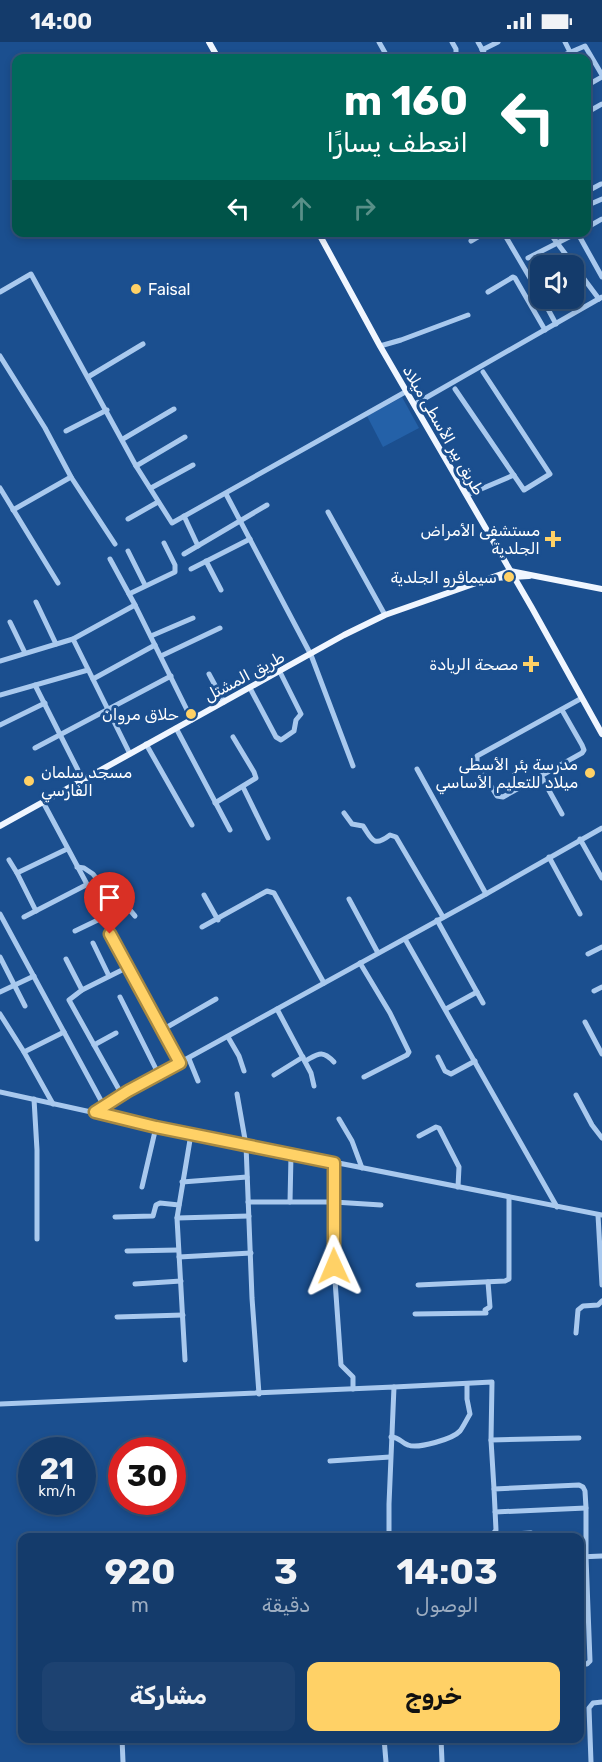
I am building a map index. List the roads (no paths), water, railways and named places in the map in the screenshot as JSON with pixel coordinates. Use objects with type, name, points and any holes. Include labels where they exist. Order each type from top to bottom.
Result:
[{"type":"main road","name":"طريق بير الأسطى ميلاد","points":[[321,237],[380,346],[602,734]]},
{"type":"main road","name":"طريق المشتل","points":[[0,826],[344,635],[385,615],[491,578],[512,574],[536,575],[602,589]]},
{"type":"street","points":[[478,42],[484,54]]},
{"type":"street","points":[[482,50],[498,42]]},
{"type":"street","points":[[565,42],[570,52]]},
{"type":"street","points":[[566,54],[585,46],[599,62],[602,76]]},
{"type":"street","points":[[471,241],[478,237]]},
{"type":"street","points":[[506,237],[530,278]]},
{"type":"street","points":[[553,237],[565,255]]},
{"type":"street","points":[[528,258],[569,237]]},
{"type":"street","points":[[579,237],[602,277]]},
{"type":"street","points":[[0,292],[31,274],[170,522],[226,494],[407,391]]},
{"type":"street","points":[[488,292],[513,277],[515,278],[545,330]]},
{"type":"street","points":[[415,404],[600,298],[584,280]]},
{"type":"street","points":[[548,309],[556,324]]},
{"type":"street","points":[[380,346],[468,315]]},
{"type":"street","points":[[88,377],[143,344]]},
{"type":"street","points":[[0,356],[45,428],[71,477],[116,544]]},
{"type":"street","points":[[455,389],[524,490],[550,474],[483,372]]},
{"type":"street","points":[[123,439],[174,409]]},
{"type":"street","points":[[66,431],[107,410]]},
{"type":"street","points":[[136,465],[185,437]]},
{"type":"street","points":[[151,488],[193,465]]},
{"type":"street","points":[[467,495],[514,476]]},
{"type":"street","points":[[13,510],[71,477]]},
{"type":"street","points":[[0,488],[58,583]]},
{"type":"street","points":[[226,494],[311,655],[353,766]]},
{"type":"street","points":[[128,519],[158,502]]},
{"type":"street","points":[[184,554],[267,505]]},
{"type":"street","points":[[328,512],[385,615]]},
{"type":"street","points":[[184,516],[198,546]]},
{"type":"street","points":[[191,569],[250,539]]},
{"type":"street","points":[[129,594],[175,572],[175,566],[164,543]]},
{"type":"street","points":[[128,550],[145,585]]},
{"type":"street","points":[[110,559],[192,720]]},
{"type":"street","points":[[206,561],[221,590]]},
{"type":"street","points":[[36,602],[57,644]]},
{"type":"street","points":[[0,661],[73,639],[135,605]]},
{"type":"street","points":[[151,636],[193,618]]},
{"type":"street","points":[[10,622],[25,653]]},
{"type":"street","points":[[160,656],[220,628]]},
{"type":"street","points":[[73,639],[130,754]]},
{"type":"street","points":[[93,678],[155,645]]},
{"type":"street","points":[[0,695],[88,670]]},
{"type":"street","points":[[250,688],[276,738],[281,740],[294,731],[296,720],[301,714],[280,672]]},
{"type":"street","points":[[209,674],[224,702]]},
{"type":"street","points":[[35,748],[171,676]]},
{"type":"street","points":[[35,685],[83,780]]},
{"type":"street","points":[[562,710],[584,750],[582,753],[503,797],[496,796],[476,759],[477,756],[582,698]]},
{"type":"street","points":[[0,725],[45,704]]},
{"type":"street","points":[[176,728],[230,830]]},
{"type":"street","points":[[215,803],[254,780],[256,775],[233,737]]},
{"type":"street","points":[[146,744],[192,825]]},
{"type":"street","points":[[417,769],[486,894]]},
{"type":"street","points":[[541,776],[562,814]]},
{"type":"street","points":[[243,787],[268,838]]},
{"type":"street","points":[[43,802],[104,916],[75,931]]},
{"type":"street","points":[[344,813],[352,824],[363,826],[370,838],[376,842],[381,842],[390,835],[396,837],[483,1003]]},
{"type":"street","points":[[95,1112],[602,828]]},
{"type":"street","points":[[580,839],[602,878]]},
{"type":"street","points":[[17,873],[67,849]]},
{"type":"street","points":[[549,857],[580,914]]},
{"type":"street","points":[[9,860],[36,911]]},
{"type":"street","points":[[77,867],[84,868],[93,874],[110,896],[123,902],[135,916]]},
{"type":"street","points":[[24,917],[86,885]]},
{"type":"street","points":[[202,927],[267,891],[274,893],[324,983]]},
{"type":"street","points":[[204,895],[218,920]]},
{"type":"street","points":[[349,900],[378,953]]},
{"type":"street","points":[[0,914],[104,1106]]},
{"type":"street","points":[[110,934],[180,1063]]},
{"type":"street","points":[[405,939],[557,1207]]},
{"type":"street","points":[[93,943],[109,976]]},
{"type":"street","points":[[588,954],[602,947]]},
{"type":"street","points":[[0,957],[25,1006]]},
{"type":"street","points":[[66,959],[82,990]]},
{"type":"street","points":[[360,963],[390,1013],[409,1052],[364,1077]]},
{"type":"street","points":[[122,1095],[69,1002],[70,998],[82,990],[128,967]]},
{"type":"street","points":[[0,992],[34,976]]},
{"type":"street","points":[[594,991],[602,987]]},
{"type":"street","points":[[446,1009],[477,992]]},
{"type":"street","points":[[120,997],[159,1075]]},
{"type":"street","points":[[162,1030],[216,999]]},
{"type":"street","points":[[277,1009],[311,1073],[314,1086]]},
{"type":"street","points":[[0,1014],[53,1104]]},
{"type":"street","points":[[585,1022],[602,1054]]},
{"type":"street","points":[[24,1052],[64,1032]]},
{"type":"street","points":[[94,1045],[116,1033]]},
{"type":"street","points":[[228,1037],[239,1056],[244,1071]]},
{"type":"street","points":[[274,1075],[318,1054],[328,1055],[334,1062]]},
{"type":"street","points":[[438,1057],[446,1071],[451,1074],[475,1062]]},
{"type":"street","points":[[189,1059],[198,1081]]},
{"type":"street","points":[[0,1092],[291,1155],[600,1215],[602,1286]]},
{"type":"street","points":[[237,1094],[246,1145],[252,1298],[259,1394]]},
{"type":"street","points":[[576,1095],[587,1117],[602,1138]]},
{"type":"street","points":[[34,1099],[37,1150],[37,1239]]},
{"type":"street","points":[[339,1119],[352,1141],[362,1168]]},
{"type":"street","points":[[142,1187],[156,1127]]},
{"type":"street","points":[[418,1136],[436,1127],[439,1128],[459,1167],[458,1187]]},
{"type":"street","points":[[185,1360],[177,1218],[191,1134]]},
{"type":"street","points":[[290,1202],[291,1155]]},
{"type":"street","points":[[334,1163],[334,1280],[341,1365],[353,1377],[353,1389]]},
{"type":"street","points":[[183,1182],[248,1178]]},
{"type":"street","points":[[418,1285],[505,1281],[510,1277],[509,1197]]},
{"type":"street","points":[[248,1202],[334,1202],[381,1205]]},
{"type":"street","points":[[115,1217],[153,1216],[156,1205],[160,1203],[178,1205]]},
{"type":"street","points":[[177,1218],[249,1215]]},
{"type":"street","points":[[127,1251],[251,1253]]},
{"type":"street","points":[[135,1284],[181,1281]]},
{"type":"street","points":[[415,1314],[486,1313],[485,1310],[490,1307],[488,1282]]},
{"type":"street","points":[[576,1333],[578,1310],[583,1306],[598,1305],[602,1301]]},
{"type":"street","points":[[117,1317],[183,1315]]},
{"type":"street","points":[[0,1404],[492,1382],[491,1440],[496,1530],[494,1533]]},
{"type":"street","points":[[392,1437],[400,1438],[410,1446],[416,1446],[451,1437],[460,1431],[470,1414],[467,1384]]},
{"type":"street","points":[[389,1533],[394,1387]]},
{"type":"street","points":[[491,1440],[579,1438]]},
{"type":"street","points":[[330,1461],[390,1457]]},
{"type":"street","points":[[494,1489],[579,1485],[585,1491],[584,1533]]},
{"type":"street","points":[[495,1512],[586,1508]]},
{"type":"street","points":[[584,1557],[602,1556]]},
{"type":"street","points":[[584,1583],[590,1661],[584,1664]]},
{"type":"street","points":[[591,1762],[589,1708],[593,1703],[602,1702]]},
{"type":"street","points":[[122,1743],[123,1762]]},
{"type":"street","points":[[384,1743],[386,1762]]},
{"type":"street","points":[[441,1743],[442,1762]]},
{"type":"place","name":"Faisal","points":[[136,289]]},
{"type":"place","name":"مستشفى الأمراض الجلدية","points":[[553,539]]},
{"type":"place","name":"سيمافرو الجلدية","points":[[509,577]]},
{"type":"place","name":"مصحة الريادة","points":[[531,664]]},
{"type":"place","name":"حلاق مروان","points":[[191,714]]},
{"type":"place","name":"مدرسة بئر الأسطى ميلاد للتعليم الأساسي","points":[[590,773]]},
{"type":"place","name":"مسجد سلمان الفارسي","points":[[29,781]]}]
